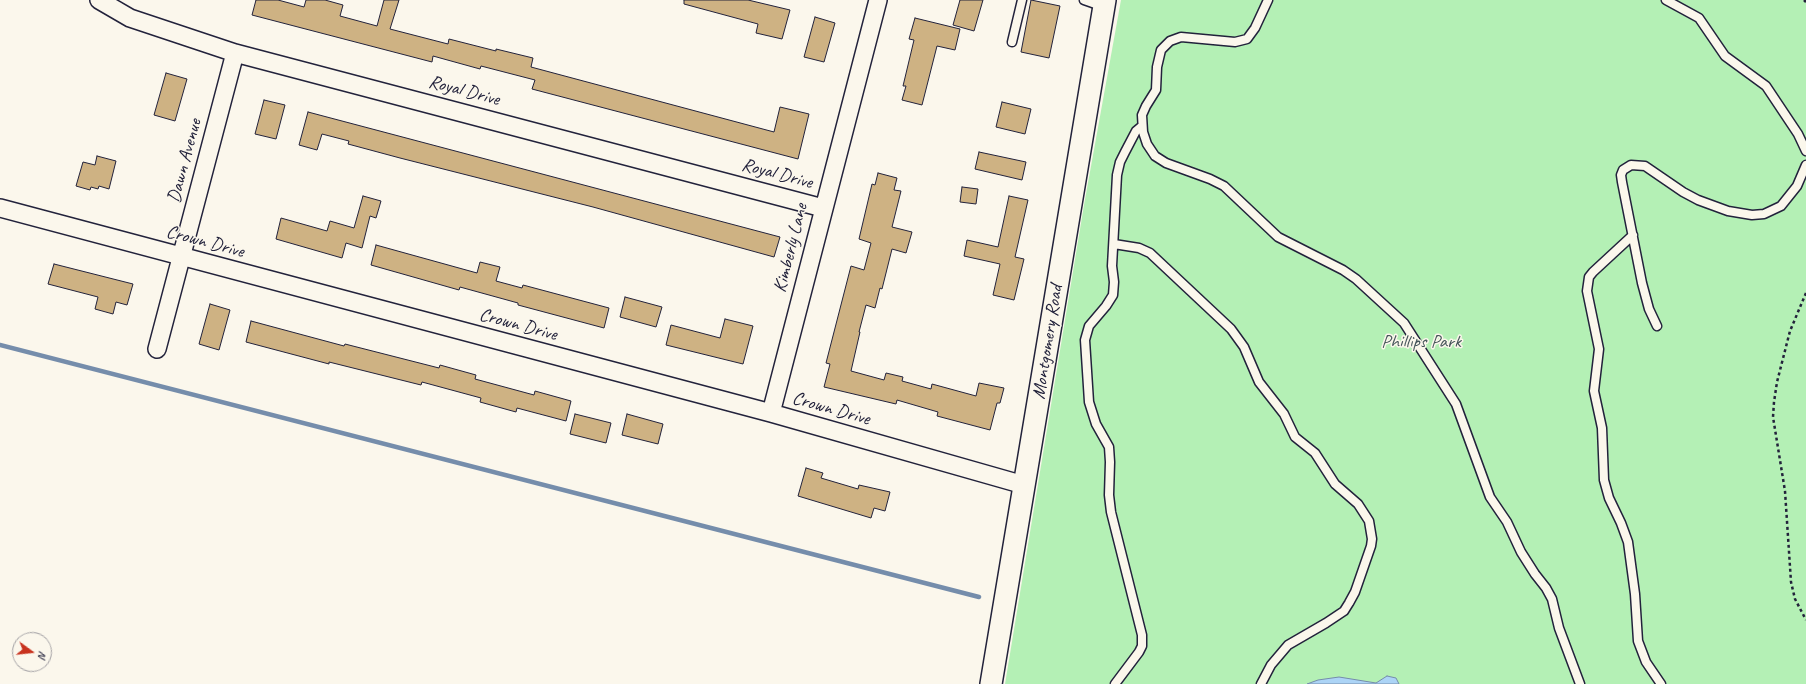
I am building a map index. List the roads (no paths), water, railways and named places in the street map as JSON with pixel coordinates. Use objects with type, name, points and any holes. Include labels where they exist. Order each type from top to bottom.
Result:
[{"type":"street","name":"Royal Drive","points":[[99,0],[130,18],[235,53],[823,208]]},
{"type":"street","name":"Kimberly Lane","points":[[771,413],[878,0]]},
{"type":"street","name":"Montgomery Road","points":[[991,684],[1104,4]]},
{"type":"street","name":"Dawn Avenue","points":[[157,349],[235,53]]},
{"type":"street","name":"Crown Drive","points":[[0,208],[771,413],[1024,485]]},
{"type":"lane","points":[[1012,42],[1022,0]]},
{"type":"lane","points":[[1084,0],[1104,4]]},
{"type":"lane","points":[[1268,0],[1255,28],[1247,39],[1235,42],[1181,37],[1174,38],[1165,45],[1157,60],[1156,90],[1143,111],[1142,126],[1147,144],[1160,160],[1173,167],[1210,179],[1224,186],[1278,237],[1343,270],[1404,323],[1456,404],[1490,497],[1508,522],[1521,552],[1546,588],[1552,600],[1558,628],[1580,684]]},
{"type":"lane","points":[[1666,0],[1699,18],[1726,56],[1766,86],[1798,134],[1806,151]]},
{"type":"lane","points":[[1115,684],[1139,652],[1142,646],[1142,635],[1111,512],[1109,495],[1109,447],[1096,424],[1089,402],[1084,348],[1086,333],[1089,326],[1106,306],[1113,294],[1114,282],[1112,266],[1116,192],[1120,162],[1136,131],[1142,126]]},
{"type":"lane","points":[[1657,326],[1646,297],[1620,175],[1623,170],[1631,165],[1645,166],[1683,192],[1706,203],[1728,211],[1752,215],[1764,214],[1781,206],[1797,186],[1806,165]]},
{"type":"lane","points":[[1634,235],[1593,272],[1589,277],[1587,291],[1599,349],[1594,391],[1602,428],[1604,480],[1608,494],[1628,542],[1635,594],[1638,640],[1646,662],[1661,684]]},
{"type":"lane","points":[[1114,244],[1135,247],[1150,253],[1231,329],[1244,347],[1259,382],[1284,414],[1295,437],[1315,453],[1335,484],[1358,504],[1368,521],[1372,539],[1371,546],[1355,592],[1349,603],[1344,610],[1331,620],[1288,645],[1271,665],[1261,684]]},
{"type":"water","points":[[1387,676],[1396,678],[1399,684],[1307,684],[1318,680],[1339,677],[1376,683]]},
{"type":"waterway","points":[[0,345],[979,597]]},
{"type":"park label","name":"Phillips Park","points":[[1421,342]]}]
